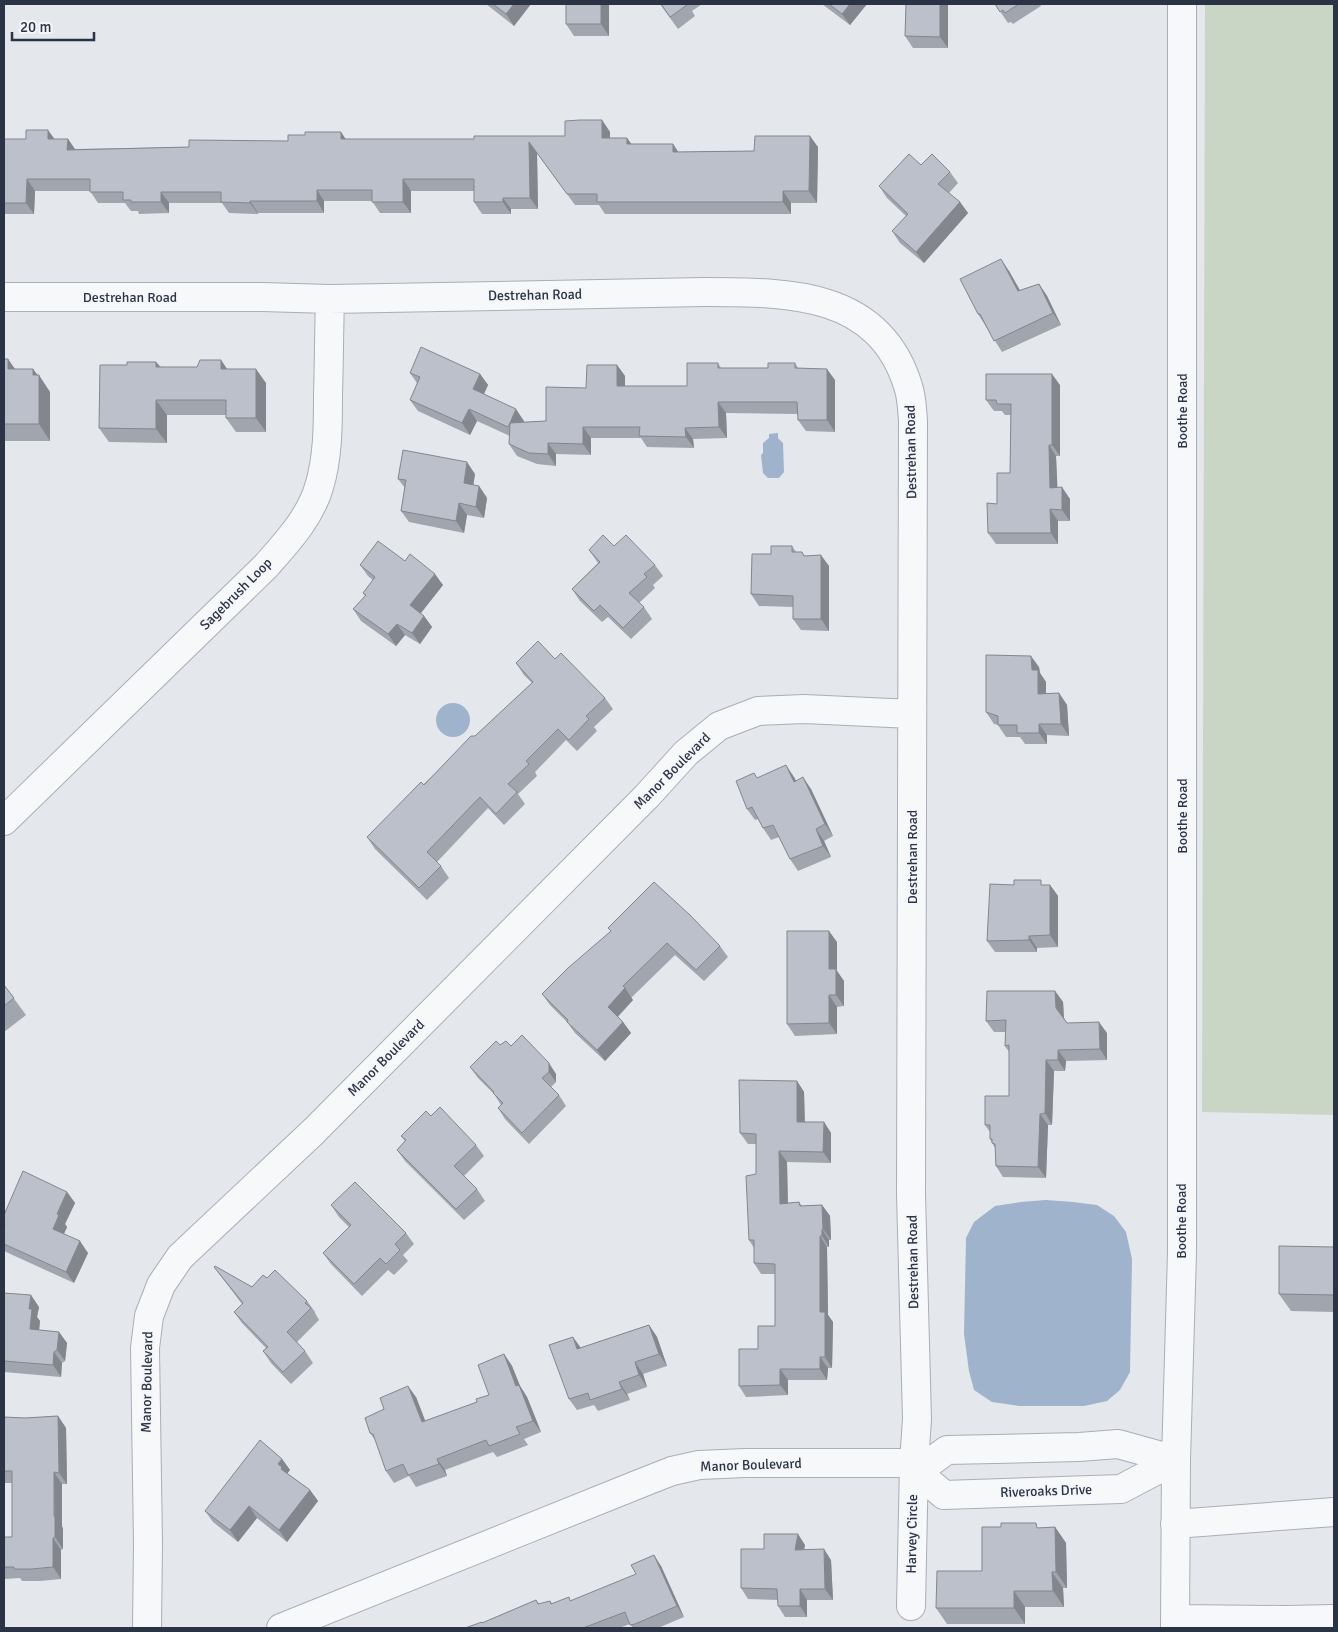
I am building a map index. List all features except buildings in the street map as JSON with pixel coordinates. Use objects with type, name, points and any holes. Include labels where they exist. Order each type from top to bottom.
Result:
[{"type":"street","name":"Boothe Road","points":[[1175,1623],[1176,1460],[1182,1252],[1182,4]]},
{"type":"street","name":"Destrehan Road","points":[[4,297],[262,296],[330,299],[762,292],[820,300],[849,312],[875,331],[896,357],[909,387],[913,421],[912,1194],[917,1419],[916,1467]]},
{"type":"street","name":"Sagebrush Loop","points":[[4,821],[266,566],[287,543],[305,517],[319,488],[325,455],[328,422],[330,299]]},
{"type":"street","name":"Manor Boulevard","points":[[147,1628],[148,1544],[145,1348],[149,1316],[161,1285],[180,1257],[313,1132],[647,796],[686,753],[720,726],[758,711],[804,709],[912,714]]},
{"type":"street","points":[[916,1467],[947,1450],[1079,1447],[1118,1444],[1176,1460]]},
{"type":"street","name":"Riveroaks Drive","points":[[916,1467],[944,1495],[1121,1488],[1176,1460]]},
{"type":"street","name":"Manor Boulevard","points":[[281,1628],[672,1471],[699,1465],[745,1463],[916,1467]]},
{"type":"street","name":"Harvey Circle","points":[[911,1606],[916,1467]]},
{"type":"street","points":[[1175,1524],[1334,1512]]},
{"type":"street","points":[[1175,1623],[1334,1619]]},
{"type":"green space","points":[[1205,4],[1334,4],[1334,1115],[1202,1112]]},
{"type":"water","points":[[778,433],[778,438],[783,443],[784,472],[779,478],[768,478],[763,473],[761,455],[763,453],[763,443],[769,438],[769,434]]},
{"type":"water","points":[[453,703],[460,704],[465,708],[469,713],[469,727],[465,732],[460,736],[453,737],[446,736],[441,732],[437,727],[436,720],[437,713],[441,708],[446,704]]},
{"type":"water","points":[[1046,1200],[1097,1205],[1114,1216],[1126,1232],[1132,1259],[1130,1372],[1120,1390],[1107,1401],[1084,1406],[1019,1406],[992,1402],[974,1390],[969,1371],[964,1334],[966,1238],[974,1222],[995,1206]]}]
